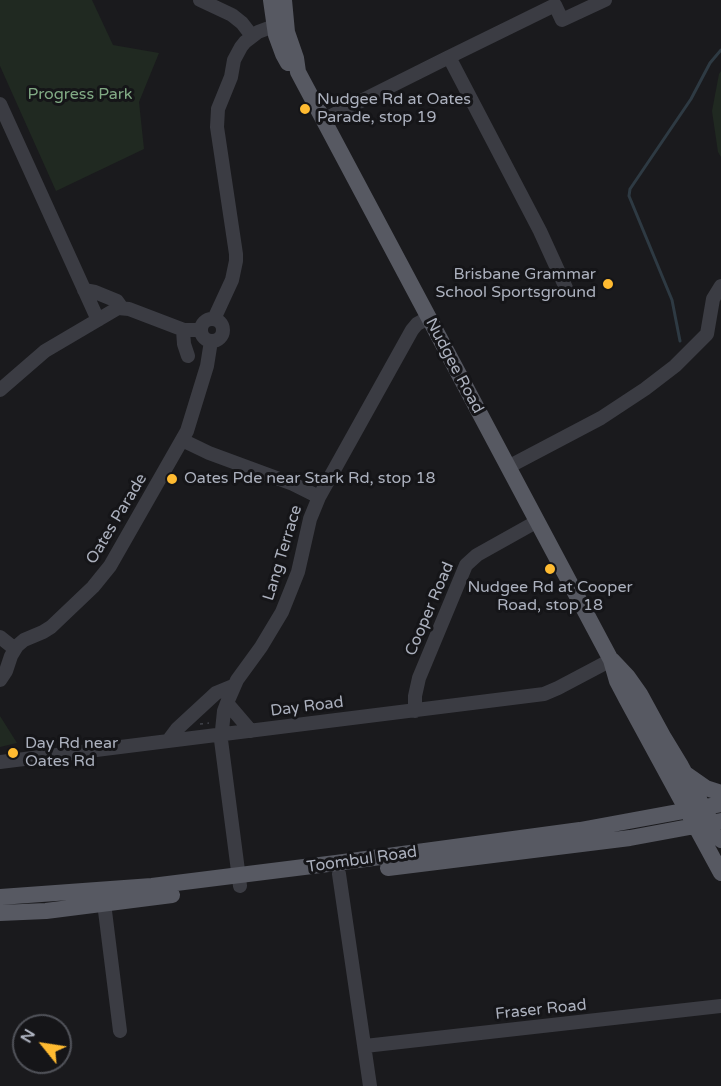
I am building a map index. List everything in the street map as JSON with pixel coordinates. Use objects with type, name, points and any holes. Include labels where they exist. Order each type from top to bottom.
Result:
[{"type":"main road","name":"Nudgee Road","points":[[271,0],[287,62],[298,72],[611,660],[617,681],[695,809],[721,840]]},
{"type":"main road","name":"Nudgee Road","points":[[280,29],[284,0]]},
{"type":"main road","name":"Nudgee Road","points":[[611,660],[628,677],[685,774],[695,809]]},
{"type":"main road","points":[[685,774],[706,788],[721,793]]},
{"type":"main road","name":"Toombul Road","points":[[239,881],[580,830],[721,804]]},
{"type":"main road","name":"Nudgee Road","points":[[709,824],[721,873]]},
{"type":"main road","name":"Toombul Road","points":[[0,914],[46,910],[174,884],[339,874],[630,838],[709,824]]},
{"type":"main road","name":"Toombul Road","points":[[0,897],[103,897]]},
{"type":"street","points":[[200,0],[232,15],[252,36]]},
{"type":"street","points":[[323,120],[555,4],[562,20],[606,0]]},
{"type":"street","points":[[214,319],[234,274],[236,261],[217,120],[218,109],[231,77],[234,60],[245,42],[264,29],[280,29]]},
{"type":"street","points":[[231,77],[254,46],[280,29]]},
{"type":"street","points":[[449,57],[540,231],[566,288]]},
{"type":"street","points":[[0,104],[98,320]]},
{"type":"street","points":[[508,467],[601,418],[645,389],[714,333],[713,299],[721,286]]},
{"type":"street","points":[[84,290],[117,301],[122,308]]},
{"type":"street","points":[[0,390],[45,351],[114,310],[129,309],[183,330],[201,330]]},
{"type":"street","points":[[211,318],[221,322],[223,330],[218,339],[211,341],[205,339],[201,330],[205,321],[211,318]]},
{"type":"street","name":"Lang Terrace","points":[[239,881],[222,734],[227,702],[233,686],[261,647],[282,612],[298,572],[310,519],[318,497],[413,328],[428,318]]},
{"type":"street","points":[[183,330],[188,356]]},
{"type":"street","name":"Oates Parade","points":[[15,649],[24,640],[51,627],[99,580],[110,566],[187,431],[209,358],[211,341]]},
{"type":"street","points":[[182,440],[209,453],[293,484],[318,497]]},
{"type":"street","name":"Cooper Road","points":[[415,711],[414,696],[419,678],[466,566],[477,555],[536,522]]},
{"type":"street","points":[[0,637],[15,649],[0,680]]},
{"type":"street","name":"Day Road","points":[[0,762],[544,694],[611,660]]},
{"type":"street","points":[[168,741],[177,729],[216,693],[233,686]]},
{"type":"street","points":[[227,702],[251,731]]},
{"type":"street","points":[[339,874],[370,1086]]},
{"type":"street","points":[[103,897],[120,1031]]},
{"type":"street","name":"Fraser Road","points":[[365,1046],[721,1006]]},
{"type":"green space","name":"Progress Park","points":[[0,0],[92,0],[113,45],[159,53],[139,102],[144,149],[56,191],[0,66]]},
{"type":"green space","points":[[721,71],[721,157],[718,152],[712,111]]},
{"type":"green space","points":[[0,716],[17,743],[0,747]]},
{"type":"waterway","points":[[680,341],[672,300],[629,196],[630,189],[691,99],[710,63],[721,50]]},
{"type":"place","name":"Nudgee Rd at Oates Parade, stop 19","points":[[305,109]]},
{"type":"place","name":"Brisbane Grammar School Sportsground","points":[[608,284]]},
{"type":"place","name":"Oates Pde near Stark Rd, stop 18","points":[[172,479]]},
{"type":"place","name":"Nudgee Rd at Cooper Road, stop 18","points":[[550,569]]},
{"type":"place","name":"Day Rd near Oates Rd","points":[[13,753]]}]
